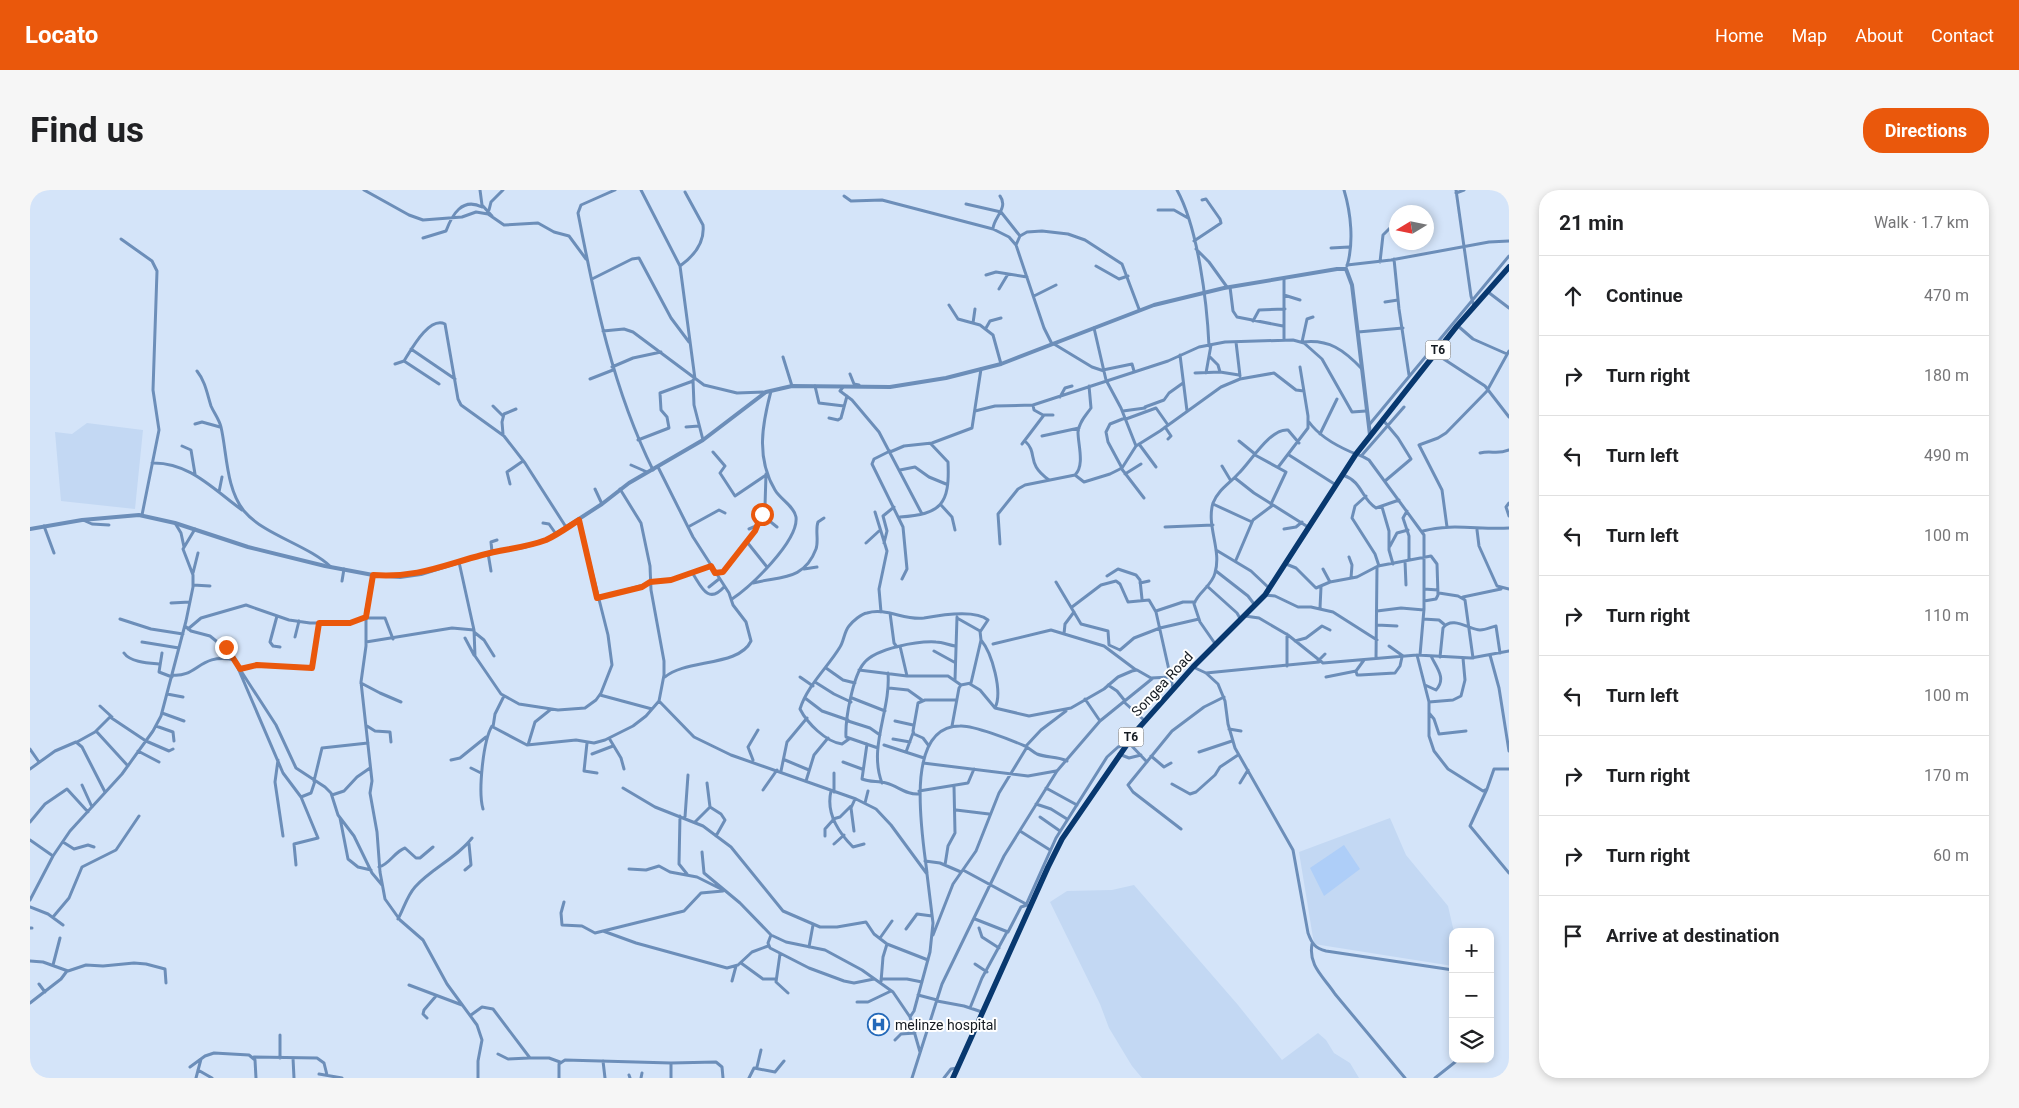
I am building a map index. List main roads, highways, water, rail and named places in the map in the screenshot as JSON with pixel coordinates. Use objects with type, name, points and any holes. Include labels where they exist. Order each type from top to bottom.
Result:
[{"type":"highway","name":"Songea Road","points":[[953,1078],[1027,905],[1062,839],[1126,743],[1193,668],[1265,595],[1370,435],[1412,385],[1457,326],[1509,267]]},
{"type":"place","name":"melinze hospital","points":[[879,1025]]}]
